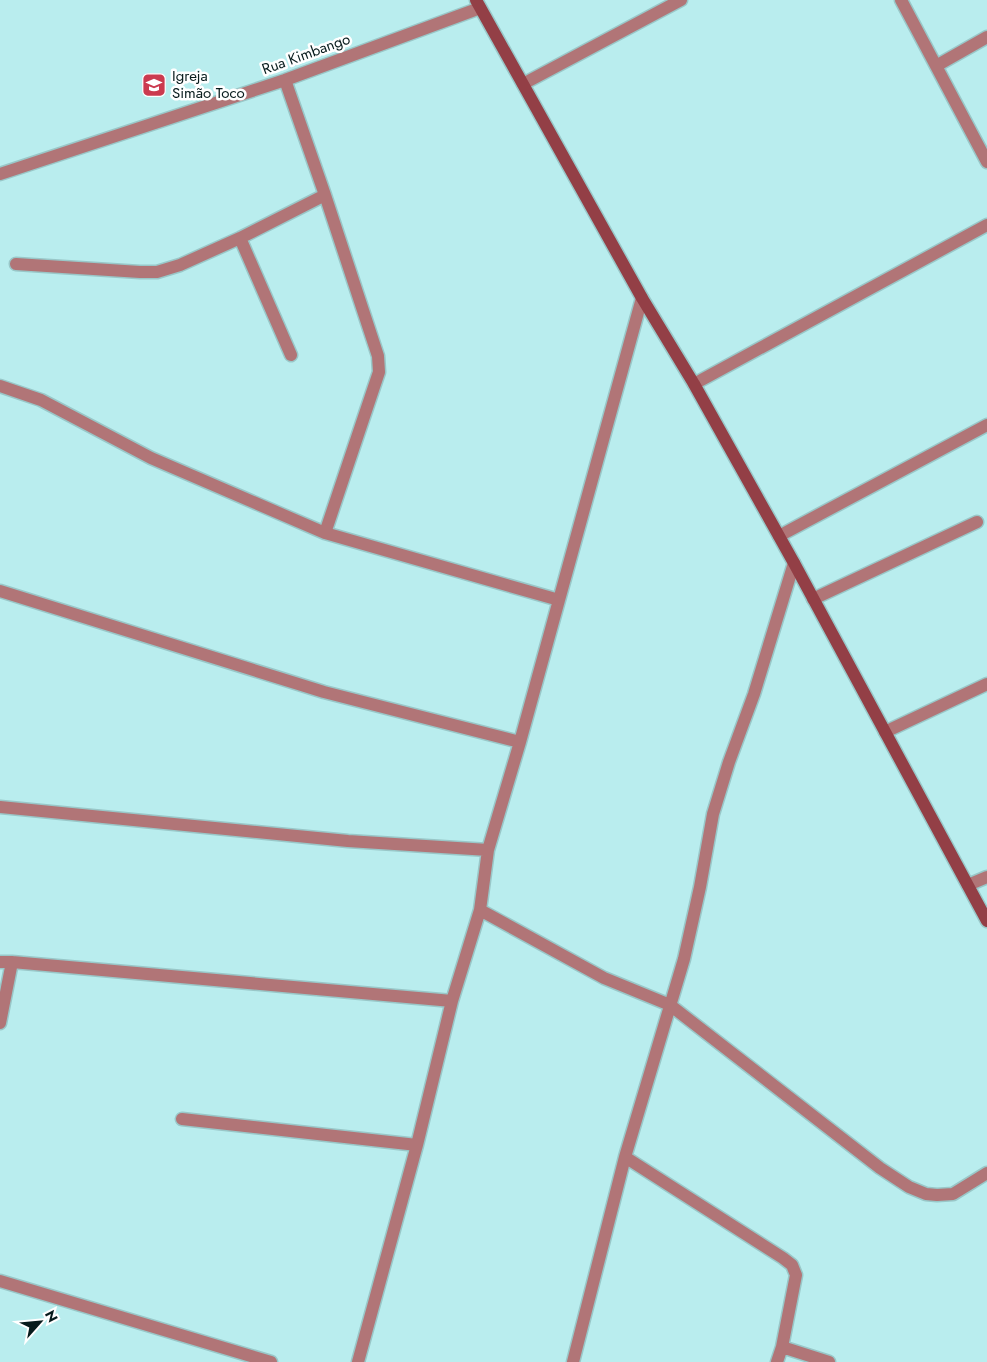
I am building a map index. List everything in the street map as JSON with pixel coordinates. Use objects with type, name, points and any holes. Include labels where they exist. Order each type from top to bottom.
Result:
[{"type":"street","points":[[522,84],[681,0]]},
{"type":"street","points":[[901,0],[987,162]]},
{"type":"street","points":[[478,4],[642,298],[694,384],[814,599],[987,921]]},
{"type":"street","name":"Rua Kimbango","points":[[0,174],[285,80],[478,4]]},
{"type":"street","points":[[936,66],[987,38]]},
{"type":"street","points":[[285,80],[378,356],[379,372],[325,533]]},
{"type":"street","points":[[16,264],[157,272],[180,265],[240,238],[325,195]]},
{"type":"street","points":[[694,384],[987,225]]},
{"type":"street","points":[[240,238],[291,355]]},
{"type":"street","points":[[358,1362],[417,1145],[452,1001],[480,910],[488,850],[520,742],[642,298]]},
{"type":"street","points":[[0,386],[40,400],[151,458],[325,533],[559,600]]},
{"type":"street","points":[[779,536],[987,425]]},
{"type":"street","points":[[814,599],[977,522]]},
{"type":"street","points":[[573,1362],[625,1157],[684,959],[700,887],[713,814],[729,762],[754,694],[794,564]]},
{"type":"street","points":[[0,591],[324,692],[520,742]]},
{"type":"street","points":[[885,732],[987,684]]},
{"type":"street","points":[[0,807],[348,841],[488,850]]},
{"type":"street","points":[[968,885],[987,877]]},
{"type":"street","points":[[480,910],[604,978],[670,1005],[880,1168],[909,1187],[926,1194],[953,1194],[987,1173]]},
{"type":"street","points":[[0,1023],[6,962],[452,1001]]},
{"type":"street","points":[[182,1119],[417,1145]]},
{"type":"street","points":[[625,1157],[792,1265],[796,1275],[782,1347],[777,1362]]},
{"type":"street","points":[[0,1282],[271,1362]]},
{"type":"street","points":[[782,1347],[829,1362]]},
{"type":"place","name":"Igreja Simão Toco","points":[[154,85]]}]
